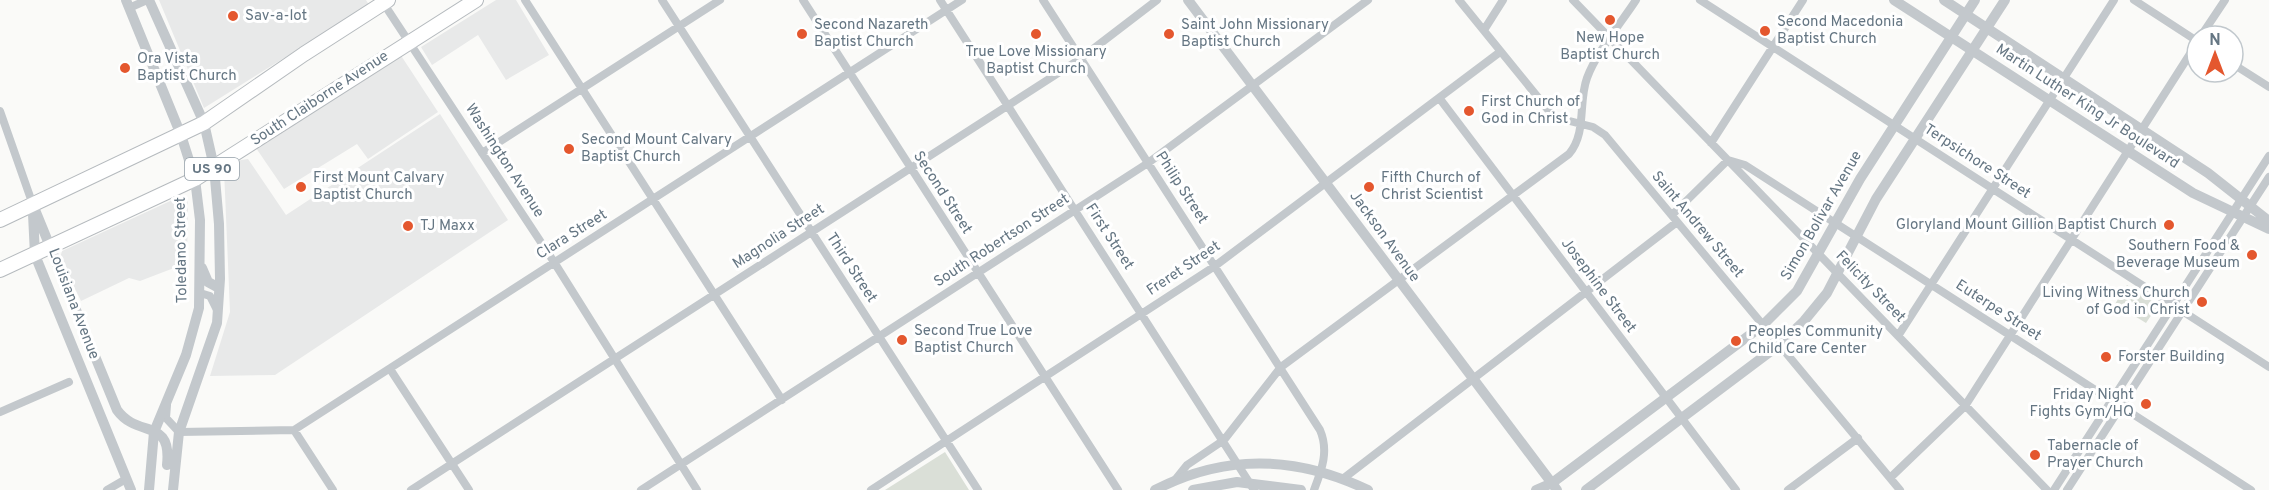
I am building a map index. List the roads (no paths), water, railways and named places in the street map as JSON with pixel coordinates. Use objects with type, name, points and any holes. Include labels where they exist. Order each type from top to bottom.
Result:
[{"type":"main road","name":"South Claiborne Avenue","points":[[0,270],[195,179],[476,0]]},
{"type":"main road","name":"US 90","points":[[0,220],[204,123],[384,1]]},
{"type":"street","points":[[127,4],[148,0],[204,123],[214,167],[219,224],[219,314],[208,353],[188,401],[179,432],[173,490]]},
{"type":"street","points":[[525,0],[782,400]]},
{"type":"street","name":"Third Street","points":[[662,0],[978,490]]},
{"type":"street","points":[[482,153],[720,0]]},
{"type":"street","name":"Second Street","points":[[803,0],[1118,490]]},
{"type":"street","name":"First Street","points":[[940,0],[1252,486]]},
{"type":"street","name":"Clara Street","points":[[294,430],[962,0]]},
{"type":"street","name":"Philip Street","points":[[1043,0],[1281,367],[1324,438],[1325,459],[1314,490]]},
{"type":"street","name":"Magnolia Street","points":[[411,490],[1080,59],[1157,0]]},
{"type":"street","name":"Jackson Avenue","points":[[1188,0],[1554,487]]},
{"type":"street","name":"South Robertson Street","points":[[641,490],[1149,163],[1254,87],[1367,0]]},
{"type":"street","name":"Saint Andrew Street","points":[[1459,0],[1554,117],[1581,124],[1605,135],[1900,490]]},
{"type":"street","points":[[1484,30],[1503,0]]},
{"type":"street","name":"Felicity Street","points":[[1573,0],[2047,490]]},
{"type":"street","points":[[1174,481],[1187,465],[1224,440],[1281,367],[1399,282],[1569,154],[1577,141],[1581,124],[1586,81],[1636,0]]},
{"type":"street","name":"Terpsichore Street","points":[[1700,0],[2269,367]]},
{"type":"street","points":[[1711,143],[1803,0]]},
{"type":"street","name":"Martin Luther King Jr Boulevard","points":[[1894,0],[2193,193],[2233,212],[2247,211],[2269,221]]},
{"type":"street","name":"Martin Luther King Jr Boulevard","points":[[1944,0],[2141,129],[2242,199],[2247,211],[2269,229]]},
{"type":"street","name":"Simon Bolivar Avenue","points":[[1536,490],[1554,487],[1763,326],[1797,291],[1894,124],[1975,0]]},
{"type":"street","points":[[1586,490],[1779,345],[1815,309],[1838,274],[1876,199],[2005,0]]},
{"type":"street","points":[[1898,336],[2114,0]]},
{"type":"street","points":[[2134,0],[2185,34]]},
{"type":"street","points":[[2209,24],[2225,0]]},
{"type":"street","name":"Washington Avenue","points":[[384,1],[554,262],[697,490]]},
{"type":"street","name":"Toledano Street","points":[[127,4],[181,135],[195,179],[200,293],[192,340],[154,432]]},
{"type":"street","name":"Freret Street","points":[[871,490],[1215,266],[1500,52]]},
{"type":"street","points":[[1890,478],[1965,406],[2185,61]]},
{"type":"street","points":[[2245,72],[2269,87]]},
{"type":"street","name":"Josephine Street","points":[[1440,99],[1736,490]]},
{"type":"street","points":[[0,111],[33,205]]},
{"type":"street","points":[[2054,490],[2269,156]]},
{"type":"street","points":[[1344,478],[1586,293],[1674,219],[1728,160]]},
{"type":"street","name":"Euterpe Street","points":[[1728,160],[1744,165],[1835,222],[2251,490]]},
{"type":"street","points":[[2067,490],[2269,177]]},
{"type":"street","name":"Louisiana Avenue","points":[[33,205],[110,396],[123,418],[154,432]]},
{"type":"street","name":"Louisiana Avenue","points":[[33,205],[35,255],[131,490]]},
{"type":"street","points":[[200,261],[208,282],[219,288]]},
{"type":"street","points":[[200,293],[210,296],[219,314]]},
{"type":"street","points":[[84,375],[98,366]]},
{"type":"street","points":[[390,369],[468,490]]},
{"type":"street","points":[[0,412],[69,382]]},
{"type":"street","points":[[172,389],[166,418],[179,432],[294,430],[333,490]]},
{"type":"street","points":[[149,490],[154,432],[162,435],[168,445],[166,490]]},
{"type":"street","points":[[1788,490],[1858,438]]},
{"type":"street","points":[[1155,490],[1211,468],[1238,463],[1275,462],[1321,471],[1344,478],[1368,490]]},
{"type":"street","points":[[107,490],[126,479]]},
{"type":"street","points":[[1193,490],[1216,484],[1301,490]]},
{"type":"place","name":"Sav-a-lot","points":[[233,16]]},
{"type":"place","name":"New Hope Baptist Church","points":[[1610,20]]},
{"type":"place","name":"Second Macedonia Baptist Church","points":[[1765,31]]},
{"type":"place","name":"Second Nazareth Baptist Church","points":[[802,34]]},
{"type":"place","name":"True Love Missionary Baptist Church","points":[[1036,34]]},
{"type":"place","name":"Saint John Missionary Baptist Church","points":[[1169,34]]},
{"type":"place","name":"Ora Vista Baptist Church","points":[[125,68]]},
{"type":"place","name":"First Church of God in Christ","points":[[1469,111]]},
{"type":"place","name":"Second Mount Calvary Baptist Church","points":[[569,149]]},
{"type":"place","name":"First Mount Calvary Baptist Church","points":[[301,187]]},
{"type":"place","name":"Fifth Church of Christ Scientist","points":[[1369,187]]},
{"type":"place","name":"Gloryland Mount Gillion Baptist Church","points":[[2169,225]]},
{"type":"place","name":"TJ Maxx","points":[[408,226]]},
{"type":"place","name":"Southern Food & Beverage Museum","points":[[2252,255]]},
{"type":"place","name":"Living Witness Church of God in Christ","points":[[2202,302]]},
{"type":"place","name":"Second True Love Baptist Church","points":[[902,340]]},
{"type":"place","name":"Peoples Community Child Care Center","points":[[1736,341]]},
{"type":"place","name":"Forster Building","points":[[2106,357]]},
{"type":"place","name":"Friday Night Fights Gym/HQ","points":[[2146,404]]},
{"type":"place","name":"Tabernacle of Prayer Church","points":[[2035,455]]}]
